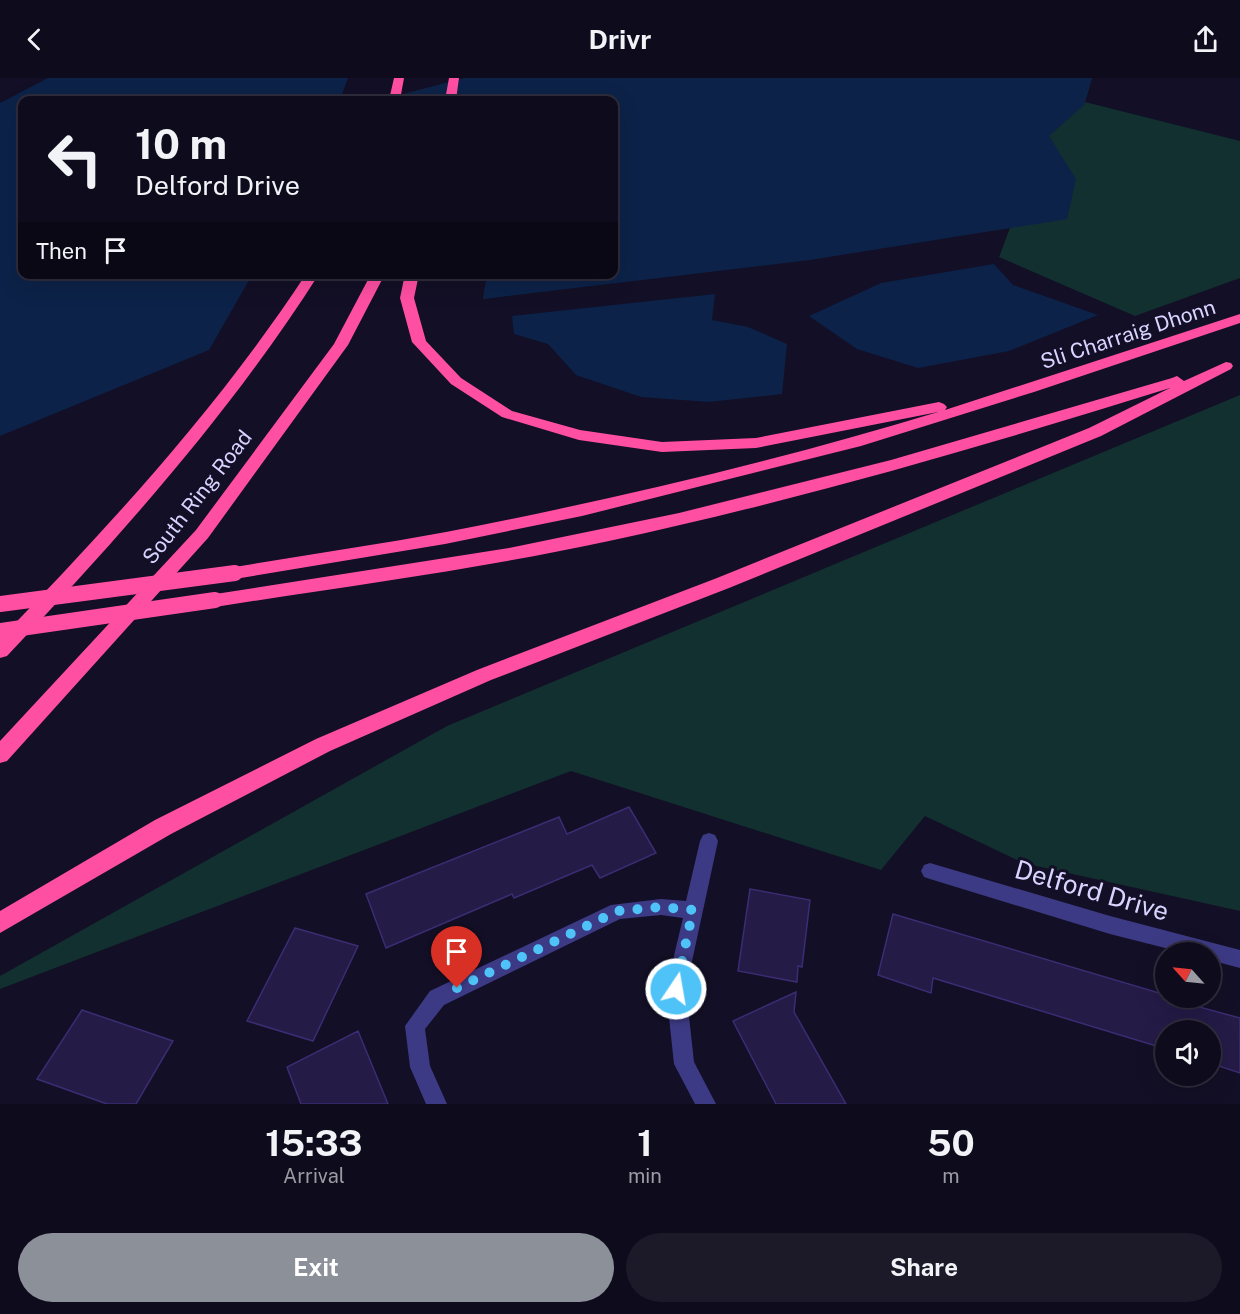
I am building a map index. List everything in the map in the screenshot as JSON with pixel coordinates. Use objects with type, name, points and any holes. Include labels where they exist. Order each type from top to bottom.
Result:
[{"type":"highway","points":[[396,96],[399,78]]},
{"type":"highway","points":[[452,96],[454,78]]},
{"type":"highway","name":"South Ring Road","points":[[0,651],[86,561],[235,388],[281,326],[310,279]]},
{"type":"highway","name":"South Ring Road","points":[[0,755],[202,534],[341,345],[375,279]]},
{"type":"highway","points":[[411,279],[407,298],[419,342],[456,381],[507,414],[579,435],[662,447],[756,443],[1029,389]]},
{"type":"highway","name":"Sli Charraig Dhonn","points":[[1029,389],[1240,318]]},
{"type":"highway","points":[[0,631],[477,559],[606,535],[767,499],[1091,408],[1233,363]]},
{"type":"highway","points":[[0,923],[163,827],[323,745],[484,675],[723,583],[1095,432],[1233,363]]},
{"type":"highway","points":[[0,604],[235,573],[445,538],[582,510],[861,441],[1029,389]]},
{"type":"street","points":[[706,1104],[684,1064],[676,989],[709,841]]},
{"type":"street","name":"Delford Drive","points":[[930,871],[1110,925],[1240,960]]},
{"type":"street","points":[[437,1104],[420,1067],[415,1026],[437,998],[618,911],[661,907],[693,910]]},
{"type":"green space","points":[[465,78],[1092,78],[1085,102],[1240,141],[1240,278],[1135,316],[999,257],[1010,228],[483,299],[486,279],[618,279],[618,96],[396,96]]},
{"type":"green space","points":[[1240,395],[1240,911],[1023,863],[925,816],[881,870],[571,771],[0,989],[0,976],[447,726]]},
{"type":"water","points":[[48,78],[348,78],[341,96],[18,96],[18,279],[250,279],[209,350],[0,436],[0,103]]},
{"type":"water","points":[[465,78],[1092,78],[1084,105],[1049,136],[1076,179],[1067,219],[810,260],[483,299],[486,279],[618,279],[618,96],[396,96]]},
{"type":"water","points":[[994,264],[1013,285],[1098,315],[1009,351],[918,368],[857,349],[809,316],[881,283]]},
{"type":"water","points":[[715,294],[712,320],[748,327],[787,344],[782,394],[709,402],[641,397],[576,375],[548,344],[514,334],[512,316]]},
{"type":"building","points":[[629,807],[656,853],[600,878],[592,865],[514,898],[512,894],[386,948],[366,894],[559,817],[567,834]]},
{"type":"building","points":[[750,889],[810,900],[802,967],[798,966],[797,982],[738,971]]},
{"type":"building","points":[[893,914],[1155,992],[1155,1008],[1203,1008],[1240,1018],[1240,1073],[1221,1067],[1221,1020],[1155,1020],[1155,1046],[933,978],[931,993],[878,975]]},
{"type":"building","points":[[295,928],[358,946],[313,1041],[247,1021]]},
{"type":"building","points":[[796,992],[794,1012],[846,1104],[776,1104],[733,1021]]},
{"type":"building","points":[[82,1010],[173,1041],[136,1104],[107,1104],[37,1079]]},
{"type":"building","points":[[358,1031],[388,1104],[301,1104],[287,1067]]},
{"type":"route","points":[[457,988],[618,911],[661,907],[693,910],[676,989]]}]
